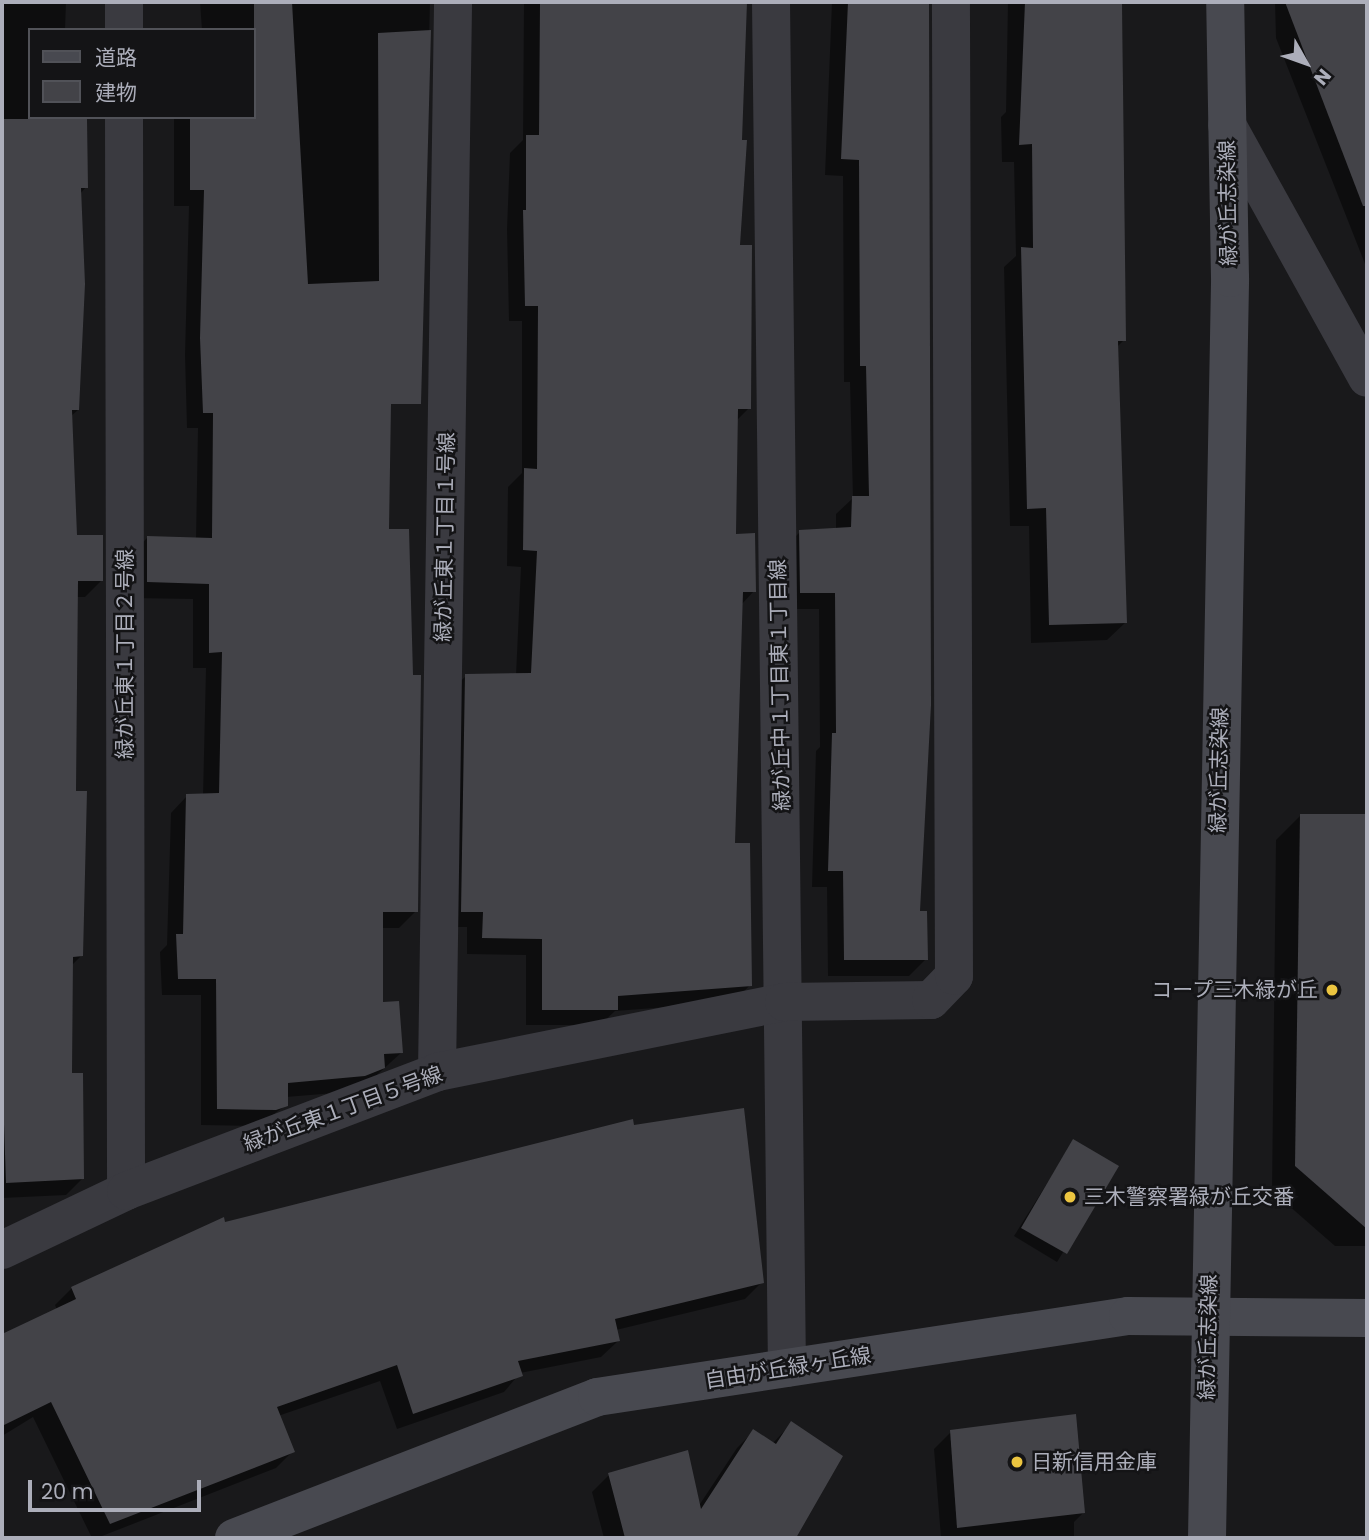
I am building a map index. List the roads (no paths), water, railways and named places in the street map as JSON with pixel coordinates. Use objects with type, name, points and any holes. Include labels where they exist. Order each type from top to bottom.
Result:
[{"type":"street","points":[[124,2],[124,28]]},
{"type":"street","name":"緑が丘東１丁目１号線","points":[[437,1072],[453,2]]},
{"type":"street","name":"緑が丘中１丁目東１丁目線","points":[[771,2],[787,1368]]},
{"type":"street","name":"緑が丘東１丁目５号線","points":[[2,1250],[126,1191],[437,1072],[784,1002],[931,1000],[954,976],[951,2]]},
{"type":"street","name":"緑が丘志染線","points":[[1207,1538],[1208,1317],[1230,278],[1225,2]]},
{"type":"street","name":"緑が丘東１丁目２号線","points":[[124,119],[126,1191]]},
{"type":"street","points":[[1227,125],[1367,378]]},
{"type":"street","name":"自由が丘緑ヶ丘線","points":[[234,1538],[597,1397],[1128,1316],[1367,1318]]},
{"type":"place","name":"コープ三木緑が丘","points":[[1332,990]]},
{"type":"place","name":"三木警察署緑が丘交番","points":[[1070,1197]]},
{"type":"place","name":"日新信用金庫","points":[[1017,1462]]}]
